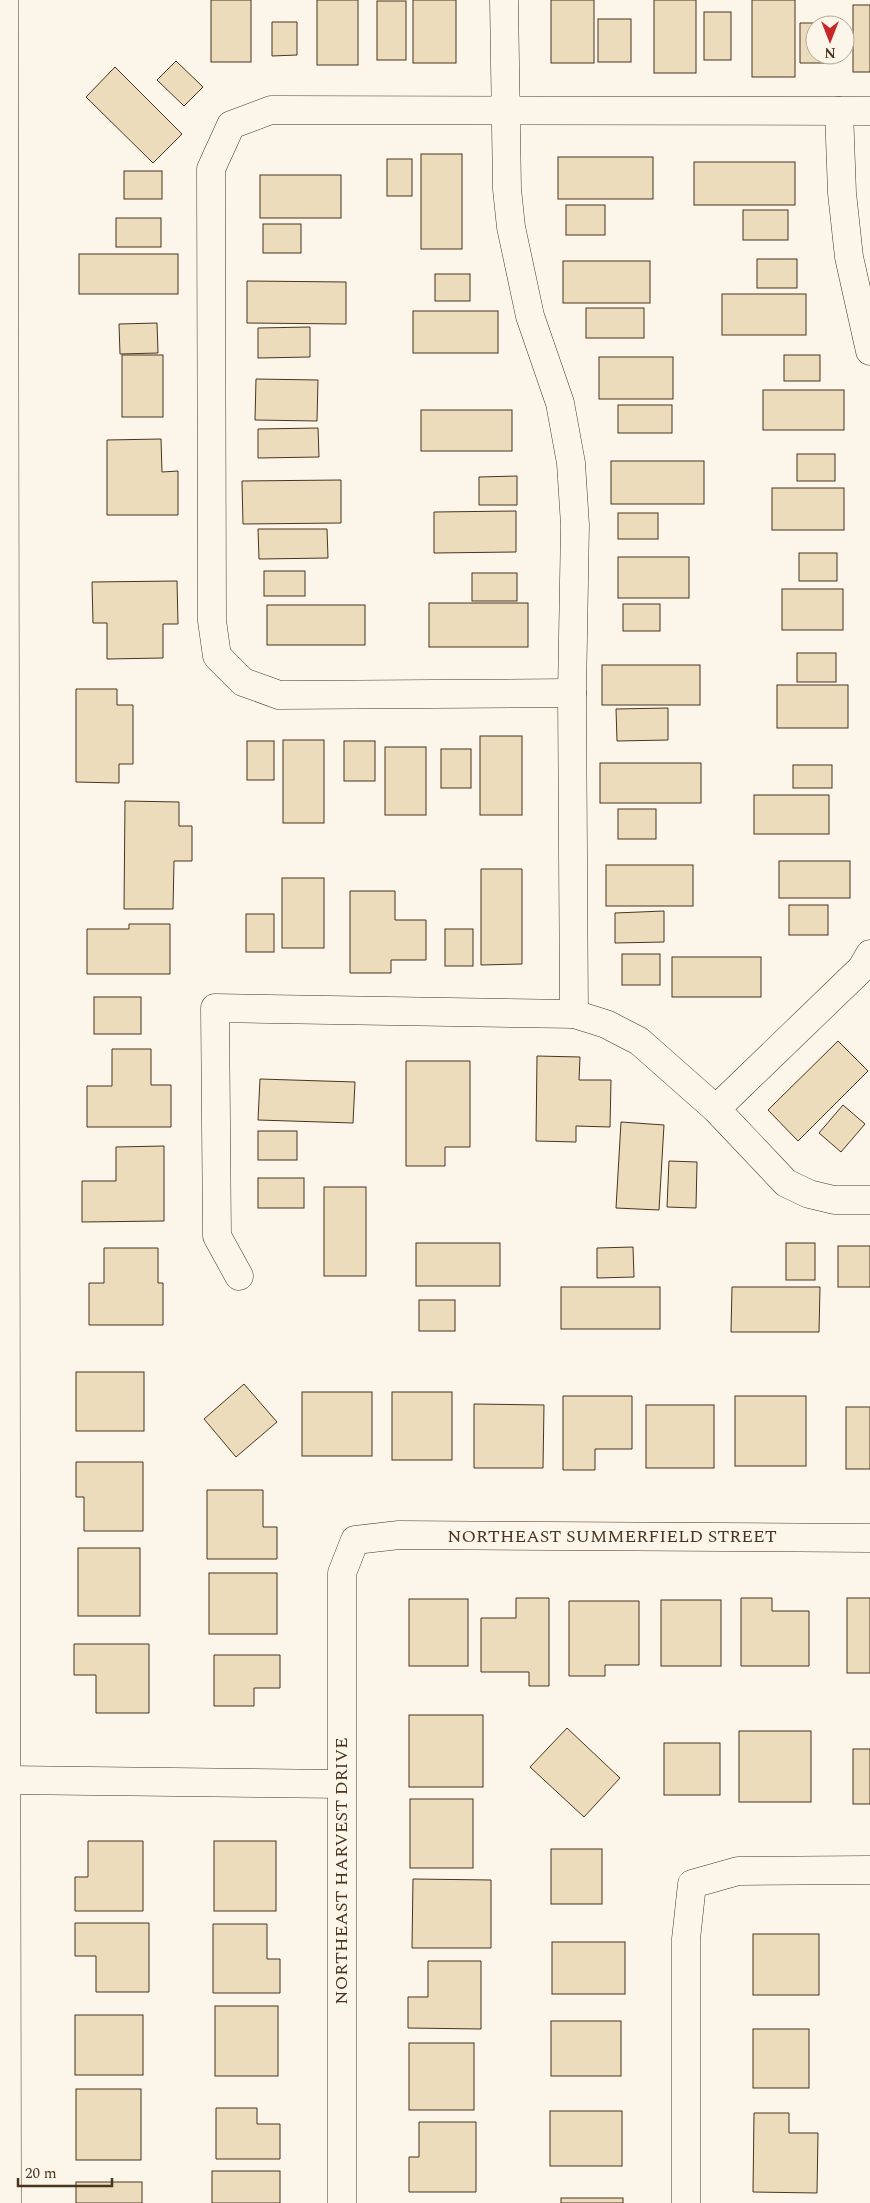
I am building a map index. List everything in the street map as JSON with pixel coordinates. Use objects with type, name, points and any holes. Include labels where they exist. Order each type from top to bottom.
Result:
[{"type":"street","points":[[4,0],[3,1564],[8,1780],[7,2203]]},
{"type":"street","points":[[504,0],[507,189],[511,227],[530,316],[560,403],[571,463],[574,525],[572,693],[574,1014]]},
{"type":"street","points":[[572,693],[279,695],[243,682],[217,656],[212,621],[211,169],[231,125],[271,110],[870,111]]},
{"type":"street","points":[[839,111],[842,194],[849,258],[870,351]]},
{"type":"street","points":[[716,1109],[862,968],[870,954]]},
{"type":"street","points":[[239,1276],[216,1236],[215,1008],[574,1014],[606,1024],[638,1041],[716,1109],[786,1183],[809,1194],[834,1200],[870,1200]]},
{"type":"street","name":"NORTHEAST SUMMERFIELD STREET","points":[[355,1540],[399,1535],[870,1538]]},
{"type":"street","name":"NORTHEAST HARVEST DRIVE","points":[[342,2203],[342,1573],[355,1540]]},
{"type":"street","points":[[8,1780],[341,1784]]},
{"type":"street","points":[[686,2203],[686,1939],[692,1884],[738,1871],[870,1870]]},
{"type":"building","points":[[211,0],[251,0],[251,62],[211,62]]},
{"type":"building","points":[[317,0],[358,0],[358,65],[317,65]]},
{"type":"building","points":[[413,0],[456,0],[456,63],[413,63]]},
{"type":"building","points":[[551,0],[594,0],[594,63],[551,63]]},
{"type":"building","points":[[654,0],[696,0],[696,73],[654,73]]},
{"type":"building","points":[[752,0],[795,0],[795,77],[752,77]]},
{"type":"building","points":[[377,1],[406,1],[406,60],[377,60]]},
{"type":"building","points":[[853,5],[870,5],[870,72],[853,72],[853,65],[855,65],[855,15],[853,15]]},
{"type":"building","points":[[704,12],[731,12],[731,60],[704,60]]},
{"type":"building","points":[[598,19],[631,19],[631,62],[598,62]]},
{"type":"building","points":[[272,22],[297,22],[297,55],[272,56]]},
{"type":"building","points":[[800,23],[805,23],[805,63],[800,63]]},
{"type":"building","points":[[176,61],[203,87],[184,106],[157,80]]},
{"type":"building","points":[[115,67],[182,134],[153,163],[86,97]]},
{"type":"building","points":[[421,154],[462,154],[462,249],[421,249]]},
{"type":"building","points":[[558,157],[653,157],[653,199],[558,199]]},
{"type":"building","points":[[387,159],[412,159],[412,196],[387,196]]},
{"type":"building","points":[[694,162],[795,162],[795,205],[694,205]]},
{"type":"building","points":[[124,171],[162,171],[162,199],[124,199]]},
{"type":"building","points":[[260,175],[341,175],[341,218],[260,218]]},
{"type":"building","points":[[566,205],[605,205],[605,235],[566,235]]},
{"type":"building","points":[[743,210],[788,210],[788,240],[743,240]]},
{"type":"building","points":[[116,218],[161,218],[161,247],[116,247]]},
{"type":"building","points":[[263,224],[301,224],[301,253],[263,253]]},
{"type":"building","points":[[79,254],[178,254],[178,294],[79,294]]},
{"type":"building","points":[[757,259],[797,259],[797,288],[757,288]]},
{"type":"building","points":[[563,261],[650,261],[650,303],[563,303]]},
{"type":"building","points":[[435,274],[470,274],[470,301],[435,301]]},
{"type":"building","points":[[247,281],[346,282],[346,324],[247,323]]},
{"type":"building","points":[[722,294],[806,294],[806,335],[722,335]]},
{"type":"building","points":[[586,308],[644,308],[644,338],[586,338]]},
{"type":"building","points":[[413,311],[498,311],[498,353],[413,353]]},
{"type":"building","points":[[157,323],[158,353],[120,354],[119,324]]},
{"type":"building","points":[[310,327],[310,357],[258,358],[258,328]]},
{"type":"building","points":[[122,355],[163,355],[163,417],[122,417]]},
{"type":"building","points":[[784,355],[820,355],[820,381],[784,381]]},
{"type":"building","points":[[599,357],[673,357],[673,399],[599,399]]},
{"type":"building","points":[[256,379],[318,380],[317,421],[255,420]]},
{"type":"building","points":[[763,390],[844,390],[844,430],[763,430]]},
{"type":"building","points":[[618,405],[672,405],[672,433],[618,433]]},
{"type":"building","points":[[421,410],[512,410],[512,451],[421,451]]},
{"type":"building","points":[[318,428],[319,457],[258,458],[258,429]]},
{"type":"building","points":[[161,439],[162,472],[178,471],[178,515],[107,515],[107,440]]},
{"type":"building","points":[[797,454],[835,454],[835,481],[797,481]]},
{"type":"building","points":[[611,461],[704,461],[704,504],[611,504]]},
{"type":"building","points":[[517,476],[517,505],[479,505],[479,477]]},
{"type":"building","points":[[341,480],[341,523],[243,524],[242,481]]},
{"type":"building","points":[[772,488],[844,488],[844,530],[772,530]]},
{"type":"building","points":[[516,511],[516,552],[434,553],[434,512]]},
{"type":"building","points":[[618,513],[658,513],[658,539],[618,539]]},
{"type":"building","points":[[258,529],[327,529],[328,558],[259,559]]},
{"type":"building","points":[[799,553],[837,553],[837,581],[799,581]]},
{"type":"building","points":[[618,557],[689,557],[689,598],[618,598]]},
{"type":"building","points":[[264,571],[305,571],[305,596],[264,596]]},
{"type":"building","points":[[472,573],[517,573],[517,601],[472,601]]},
{"type":"building","points":[[177,581],[178,624],[163,624],[163,658],[107,659],[107,623],[93,623],[92,582]]},
{"type":"building","points":[[782,589],[843,589],[843,630],[782,630]]},
{"type":"building","points":[[429,603],[528,603],[528,647],[429,647]]},
{"type":"building","points":[[623,604],[660,604],[660,631],[623,631]]},
{"type":"building","points":[[267,605],[365,605],[365,645],[267,645]]},
{"type":"building","points":[[797,653],[836,653],[836,682],[797,682]]},
{"type":"building","points":[[602,665],[700,665],[700,705],[602,705]]},
{"type":"building","points":[[777,685],[848,685],[848,728],[777,728]]},
{"type":"building","points":[[76,689],[117,689],[117,705],[133,705],[133,764],[119,764],[119,783],[76,782]]},
{"type":"building","points":[[668,708],[668,740],[617,741],[616,709]]},
{"type":"building","points":[[480,736],[522,736],[522,815],[480,815]]},
{"type":"building","points":[[283,740],[324,740],[324,823],[283,823]]},
{"type":"building","points":[[247,741],[274,741],[274,780],[247,780]]},
{"type":"building","points":[[344,741],[375,741],[375,781],[344,781]]},
{"type":"building","points":[[385,747],[426,747],[426,815],[385,815]]},
{"type":"building","points":[[441,749],[471,749],[471,788],[441,788]]},
{"type":"building","points":[[600,763],[701,763],[701,803],[600,803]]},
{"type":"building","points":[[793,765],[832,765],[832,788],[793,788]]},
{"type":"building","points":[[754,795],[829,795],[829,834],[754,834]]},
{"type":"building","points":[[125,801],[179,802],[179,826],[192,826],[192,861],[174,861],[173,909],[124,909]]},
{"type":"building","points":[[618,809],[656,809],[656,839],[618,839]]},
{"type":"building","points":[[779,861],[850,861],[850,898],[779,898]]},
{"type":"building","points":[[606,865],[693,865],[693,906],[606,906]]},
{"type":"building","points":[[481,869],[522,869],[522,964],[481,965]]},
{"type":"building","points":[[282,878],[324,878],[324,948],[282,948]]},
{"type":"building","points":[[350,891],[395,891],[395,920],[426,920],[426,960],[391,960],[391,973],[350,973]]},
{"type":"building","points":[[789,905],[828,905],[828,935],[789,935]]},
{"type":"building","points":[[664,911],[664,942],[615,943],[615,913]]},
{"type":"building","points":[[246,914],[274,914],[274,952],[246,952]]},
{"type":"building","points":[[129,924],[170,924],[170,974],[87,974],[87,929],[129,929]]},
{"type":"building","points":[[445,929],[473,929],[473,966],[445,966]]},
{"type":"building","points":[[622,954],[660,954],[660,985],[622,985]]},
{"type":"building","points":[[672,957],[761,957],[761,997],[672,997]]},
{"type":"building","points":[[94,997],[141,997],[141,1034],[94,1034]]},
{"type":"building","points":[[838,1041],[868,1071],[798,1141],[768,1110]]},
{"type":"building","points":[[112,1049],[151,1049],[151,1085],[171,1085],[171,1127],[87,1127],[87,1086],[112,1086]]},
{"type":"building","points":[[537,1056],[580,1057],[579,1080],[611,1080],[610,1127],[576,1126],[576,1142],[536,1141]]},
{"type":"building","points":[[406,1061],[470,1061],[470,1147],[445,1147],[445,1166],[406,1166]]},
{"type":"building","points":[[260,1079],[355,1082],[353,1123],[258,1120]]},
{"type":"building","points":[[843,1105],[865,1124],[841,1152],[819,1133]]},
{"type":"building","points":[[621,1122],[664,1125],[659,1210],[616,1208]]},
{"type":"building","points":[[258,1131],[297,1131],[297,1160],[258,1160]]},
{"type":"building","points":[[164,1146],[164,1221],[82,1222],[82,1181],[116,1181],[116,1147]]},
{"type":"building","points":[[669,1161],[697,1162],[696,1208],[667,1207]]},
{"type":"building","points":[[258,1178],[304,1178],[304,1208],[258,1208]]},
{"type":"building","points":[[324,1187],[366,1187],[366,1276],[324,1276]]},
{"type":"building","points":[[416,1243],[500,1243],[500,1286],[416,1286]]},
{"type":"building","points":[[786,1243],[815,1243],[815,1280],[786,1280]]},
{"type":"building","points":[[838,1246],[870,1246],[870,1287],[838,1287]]},
{"type":"building","points":[[633,1247],[634,1277],[597,1278],[597,1248]]},
{"type":"building","points":[[104,1248],[158,1248],[158,1283],[163,1283],[163,1325],[89,1325],[89,1283],[104,1283]]},
{"type":"building","points":[[561,1287],[660,1287],[660,1329],[561,1329]]},
{"type":"building","points":[[732,1287],[820,1287],[819,1332],[731,1332]]},
{"type":"building","points":[[419,1300],[455,1300],[455,1331],[419,1331]]},
{"type":"building","points":[[76,1372],[144,1372],[144,1431],[76,1431]]},
{"type":"building","points":[[244,1384],[277,1422],[236,1457],[204,1419]]},
{"type":"building","points":[[302,1392],[372,1392],[372,1456],[302,1456]]},
{"type":"building","points":[[392,1392],[452,1392],[452,1460],[392,1460]]},
{"type":"building","points":[[563,1396],[632,1396],[632,1449],[595,1449],[595,1470],[563,1470]]},
{"type":"building","points":[[735,1396],[806,1396],[806,1466],[735,1466]]},
{"type":"building","points":[[474,1404],[544,1405],[543,1468],[474,1468]]},
{"type":"building","points":[[646,1405],[714,1405],[714,1468],[646,1468]]},
{"type":"building","points":[[846,1407],[870,1407],[870,1469],[846,1469]]},
{"type":"building","points":[[76,1462],[143,1462],[143,1531],[84,1531],[84,1497],[76,1497]]},
{"type":"building","points":[[207,1490],[263,1490],[263,1527],[277,1527],[277,1559],[207,1559]]},
{"type":"building","points":[[78,1548],[140,1548],[140,1616],[78,1616]]},
{"type":"building","points":[[209,1573],[277,1573],[277,1634],[209,1634]]},
{"type":"building","points":[[516,1598],[549,1598],[549,1686],[529,1686],[529,1672],[481,1672],[481,1618],[516,1618]]},
{"type":"building","points":[[741,1598],[772,1598],[772,1611],[809,1611],[809,1666],[741,1666]]},
{"type":"building","points":[[847,1598],[870,1598],[870,1673],[847,1673]]},
{"type":"building","points":[[409,1599],[468,1599],[468,1666],[409,1666]]},
{"type":"building","points":[[661,1600],[721,1600],[721,1666],[661,1666]]},
{"type":"building","points":[[569,1601],[639,1601],[639,1665],[605,1665],[605,1676],[569,1676]]},
{"type":"building","points":[[74,1644],[149,1644],[149,1713],[96,1713],[96,1675],[74,1675]]},
{"type":"building","points":[[214,1655],[280,1655],[280,1688],[254,1688],[254,1706],[214,1706]]},
{"type":"building","points":[[409,1715],[483,1715],[483,1787],[409,1787]]},
{"type":"building","points":[[567,1728],[620,1778],[584,1817],[530,1767]]},
{"type":"building","points":[[739,1731],[811,1731],[811,1802],[739,1802]]},
{"type":"building","points":[[664,1743],[720,1743],[720,1795],[664,1795]]},
{"type":"building","points":[[853,1749],[870,1749],[870,1804],[853,1804]]},
{"type":"building","points":[[410,1799],[473,1799],[473,1868],[410,1868]]},
{"type":"building","points":[[88,1841],[143,1841],[143,1911],[75,1911],[75,1877],[88,1877]]},
{"type":"building","points":[[214,1841],[276,1841],[276,1911],[214,1911]]},
{"type":"building","points":[[551,1849],[602,1849],[602,1904],[551,1904]]},
{"type":"building","points":[[413,1879],[491,1880],[491,1948],[412,1948]]},
{"type":"building","points":[[75,1923],[149,1923],[149,1992],[96,1992],[96,1956],[75,1956]]},
{"type":"building","points":[[213,1924],[267,1924],[267,1959],[280,1959],[280,1993],[213,1993]]},
{"type":"building","points":[[753,1934],[819,1934],[819,1995],[753,1995]]},
{"type":"building","points":[[552,1942],[625,1942],[625,1994],[552,1994]]},
{"type":"building","points":[[428,1961],[481,1961],[481,2029],[408,2028],[408,1997],[428,1997]]},
{"type":"building","points":[[215,2006],[278,2006],[278,2076],[215,2076]]},
{"type":"building","points":[[75,2015],[143,2015],[143,2075],[75,2075]]},
{"type":"building","points":[[551,2021],[621,2021],[621,2076],[551,2076]]},
{"type":"building","points":[[753,2029],[809,2029],[809,2088],[753,2088]]},
{"type":"building","points":[[409,2043],[474,2043],[474,2110],[409,2110]]},
{"type":"building","points":[[76,2089],[141,2089],[141,2160],[76,2160]]},
{"type":"building","points":[[216,2108],[257,2108],[257,2124],[280,2124],[280,2159],[216,2159]]},
{"type":"building","points":[[550,2111],[622,2111],[622,2166],[550,2166]]},
{"type":"building","points":[[754,2113],[789,2113],[789,2133],[818,2133],[817,2193],[753,2192]]},
{"type":"building","points":[[419,2122],[476,2122],[476,2192],[409,2192],[409,2157],[419,2157]]},
{"type":"building","points":[[212,2171],[280,2171],[280,2203],[212,2203]]},
{"type":"building","points":[[76,2182],[142,2182],[142,2203],[76,2203]]},
{"type":"building","points":[[561,2198],[623,2198],[623,2203],[561,2203]]}]
